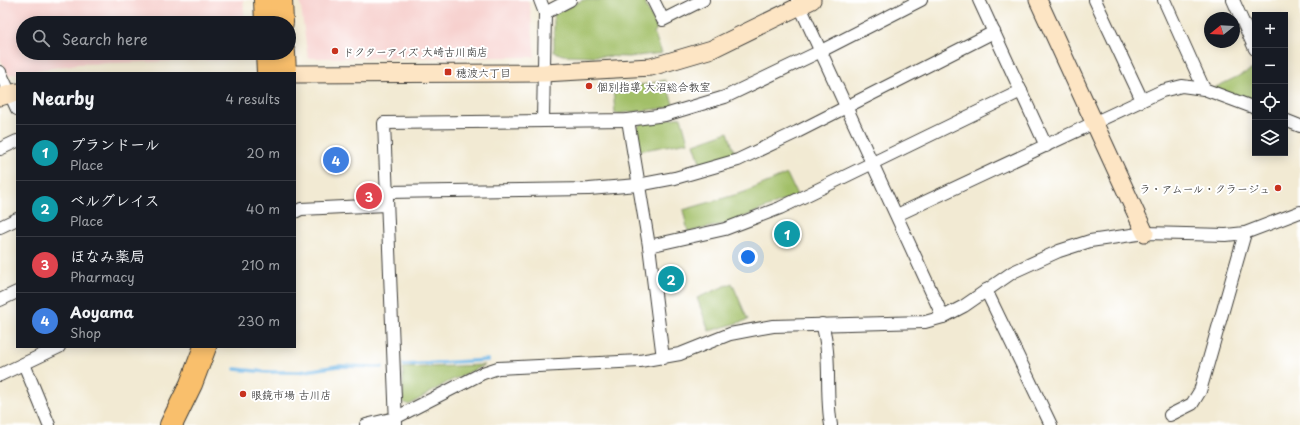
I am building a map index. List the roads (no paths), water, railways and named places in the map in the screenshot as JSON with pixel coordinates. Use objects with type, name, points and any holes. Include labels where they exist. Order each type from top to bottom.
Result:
[{"type":"highway","points":[[264,0],[265,16]]},
{"type":"highway","points":[[281,0],[282,16]]},
{"type":"highway","points":[[267,60],[268,72]]},
{"type":"highway","points":[[284,60],[285,72]]},
{"type":"highway","points":[[191,384],[205,348]]},
{"type":"highway","points":[[171,425],[191,384],[212,348]]},
{"type":"street","points":[[540,0],[545,13],[543,120]]},
{"type":"street","points":[[545,13],[570,0]]},
{"type":"street","points":[[653,0],[663,20],[703,0]]},
{"type":"street","points":[[395,422],[384,123],[628,120],[672,113],[725,97],[821,52],[921,0]]},
{"type":"street","points":[[979,0],[1046,146]]},
{"type":"street","points":[[1038,0],[1145,233]]},
{"type":"street","points":[[1095,0],[1142,100]]},
{"type":"street","points":[[1164,0],[1204,90]]},
{"type":"street","points":[[1233,0],[1255,48]]},
{"type":"street","points":[[296,74],[544,73],[651,67],[712,49],[803,2],[821,52],[943,317]]},
{"type":"street","points":[[387,192],[589,189],[638,185],[675,178],[738,160],[994,32]]},
{"type":"street","points":[[0,72],[11,98]]},
{"type":"street","points":[[897,215],[1162,91],[1182,86],[1204,90],[1252,107]]},
{"type":"street","points":[[649,246],[725,229],[780,208],[1021,91]]},
{"type":"street","points":[[1288,119],[1300,126]]},
{"type":"street","points":[[628,120],[649,246],[663,358]]},
{"type":"street","points":[[0,149],[16,141]]},
{"type":"street","points":[[296,212],[301,209],[387,205]]},
{"type":"street","points":[[366,425],[395,422],[483,373],[498,368],[640,361],[663,358],[680,354],[730,334],[773,326],[925,322],[943,317],[964,306],[1013,272],[1059,251],[1107,238],[1145,233],[1245,233],[1300,212]]},
{"type":"street","points":[[0,227],[16,219]]},
{"type":"street","points":[[1170,415],[1192,404],[1200,391],[1245,233]]},
{"type":"street","points":[[986,290],[1051,425]]},
{"type":"street","points":[[0,300],[16,292]]},
{"type":"street","points":[[822,324],[826,338],[831,425]]},
{"type":"street","points":[[0,375],[57,348]]},
{"type":"street","points":[[24,364],[49,425]]},
{"type":"waterway","points":[[404,365],[488,360]]},
{"type":"waterway","points":[[235,369],[268,372],[299,372],[338,366],[382,367]]},
{"type":"place","name":"ドクターアイズ 大崎古川南店","points":[[335,51]]},
{"type":"place","name":"穂波六丁目","points":[[448,72]]},
{"type":"place","name":"個別指導 大沼総合教室","points":[[589,86]]},
{"type":"place","name":"Aoyama","points":[[336,160]]},
{"type":"place","name":"ラ・アムール・クラージュ","points":[[1278,188]]},
{"type":"place","name":"ほなみ薬局","points":[[369,196]]},
{"type":"place","name":"プランドール","points":[[787,234]]},
{"type":"place","name":"ベルグレイス","points":[[671,279]]},
{"type":"place","name":"眼鏡市場 古川店","points":[[243,394]]}]
